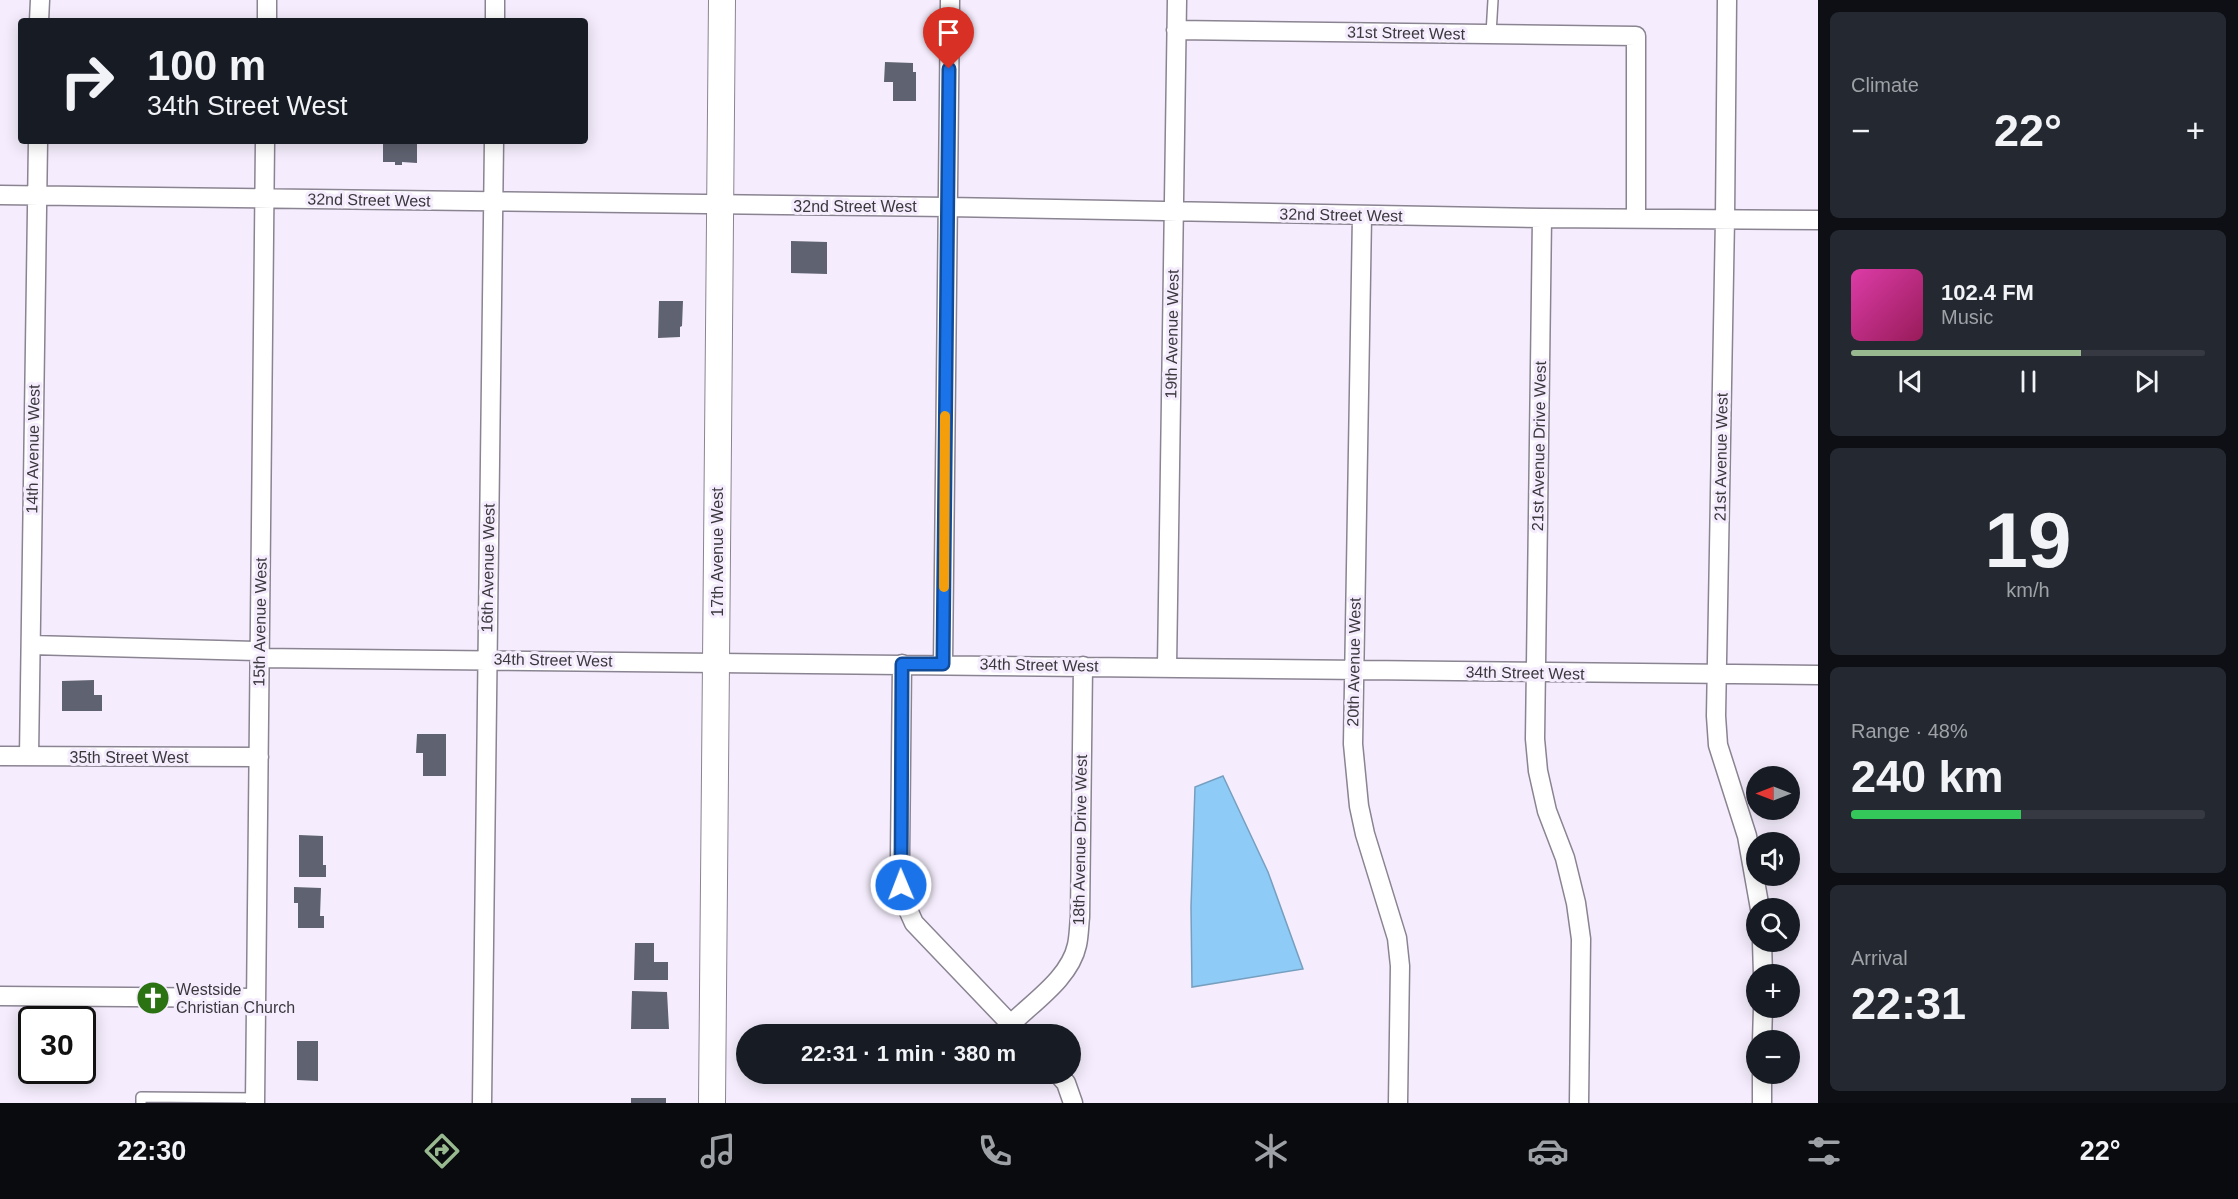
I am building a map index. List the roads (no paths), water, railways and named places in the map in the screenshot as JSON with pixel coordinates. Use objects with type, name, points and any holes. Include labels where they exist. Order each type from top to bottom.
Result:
[{"type":"street","points":[[39,18],[40,0]]},
{"type":"street","points":[[267,0],[267,18]]},
{"type":"street","points":[[495,0],[495,18]]},
{"type":"street","name":"17th Avenue West","points":[[712,1103],[722,0]]},
{"type":"street","points":[[943,664],[950,0]]},
{"type":"street","name":"19th Avenue West","points":[[1167,668],[1177,0]]},
{"type":"street","name":"21st Avenue West","points":[[1727,0],[1716,716],[1718,745],[1747,836],[1758,898]]},
{"type":"street","name":"31st Street West","points":[[1176,30],[1636,36],[1636,218]]},
{"type":"street","name":"14th Avenue West","points":[[29,756],[38,144]]},
{"type":"street","name":"15th Avenue West","points":[[255,1100],[266,144]]},
{"type":"street","name":"16th Avenue West","points":[[482,1103],[494,144]]},
{"type":"street","name":"32nd Street West","points":[[0,195],[948,207],[1362,216],[1818,220]]},
{"type":"street","name":"20th Avenue West","points":[[1362,216],[1353,744],[1359,806],[1365,834],[1397,938],[1400,966],[1398,1103]]},
{"type":"street","name":"21st Avenue Drive West","points":[[1542,218],[1535,739],[1538,771],[1547,811],[1565,858],[1576,903],[1581,939],[1580,1103]]},
{"type":"street","name":"34th Street West","points":[[31,645],[260,655],[486,660],[943,664],[1536,674],[1818,675]]},
{"type":"street","points":[[902,664],[900,857],[901,885],[905,903],[914,922],[932,943],[1010,1024]]},
{"type":"street","name":"18th Avenue Drive West","points":[[1021,1024],[1069,964],[1077,945],[1080,917],[1083,666]]},
{"type":"street","name":"35th Street West","points":[[0,756],[259,757]]},
{"type":"street","points":[[0,996],[256,998]]},
{"type":"street","points":[[1066,1084],[1073,1103]]},
{"type":"street","points":[[1761,1103],[1762,1084]]},
{"type":"lane","points":[[1491,34],[1492,0]]},
{"type":"lane","points":[[141,1103],[141,1097],[255,1100]]},
{"type":"water","points":[[1223,776],[1268,872],[1303,969],[1192,987],[1191,907],[1195,787]]},
{"type":"place","name":"Westside Christian Church","points":[[153,998]]}]
